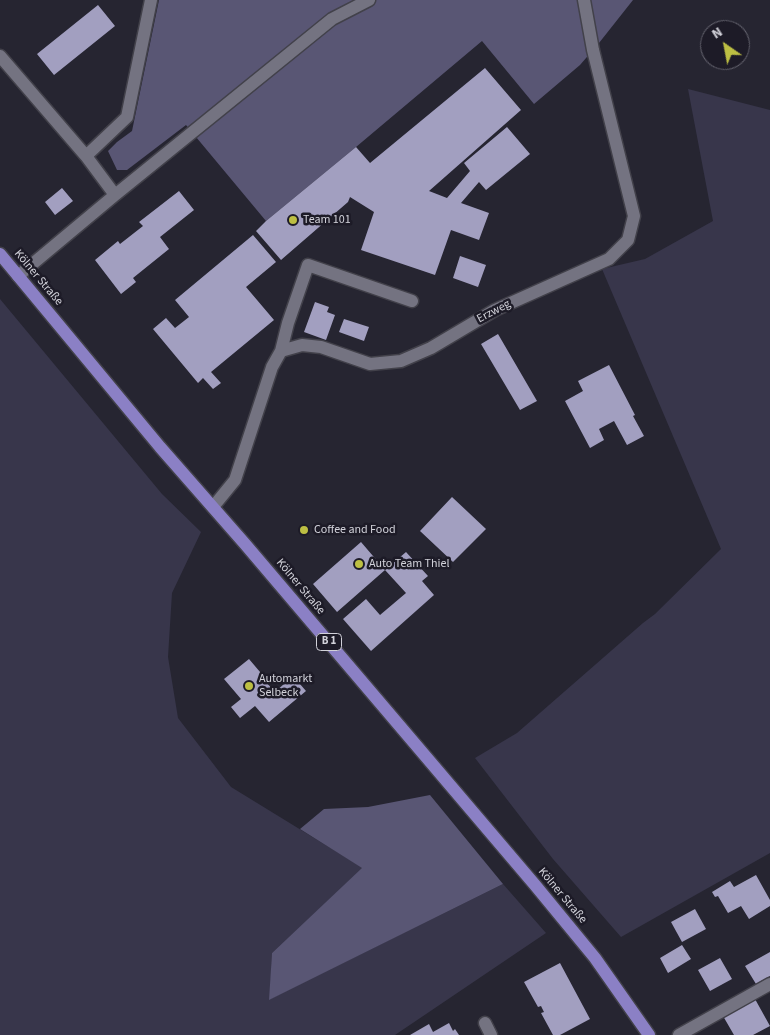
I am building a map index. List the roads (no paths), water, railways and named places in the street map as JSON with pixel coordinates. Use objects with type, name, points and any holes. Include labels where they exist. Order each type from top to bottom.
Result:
[{"type":"main road","name":"Kölner Straße","points":[[0,254],[160,447],[522,870],[595,958],[649,1035]]},
{"type":"lane","points":[[86,156],[127,117],[151,0]]},
{"type":"lane","points":[[18,276],[332,19],[369,0]]},
{"type":"lane","name":"Erzweg","points":[[281,351],[302,345],[321,347],[370,364],[401,362],[431,348],[495,310],[609,259],[628,240],[634,216],[593,50],[584,0]]},
{"type":"lane","points":[[0,56],[86,156],[115,195]]},
{"type":"lane","points":[[213,507],[235,480],[272,367],[281,351],[288,323],[308,265],[412,301]]},
{"type":"lane","points":[[679,1035],[770,984]]},
{"type":"lane","points":[[485,1023],[492,1035]]},
{"type":"place","name":"Team 101","points":[[293,220]]},
{"type":"place","name":"Coffee and Food","points":[[304,530]]},
{"type":"place","name":"Auto Team Thiel","points":[[359,564]]},
{"type":"place","name":"Automarkt Selbeck","points":[[249,686]]}]
